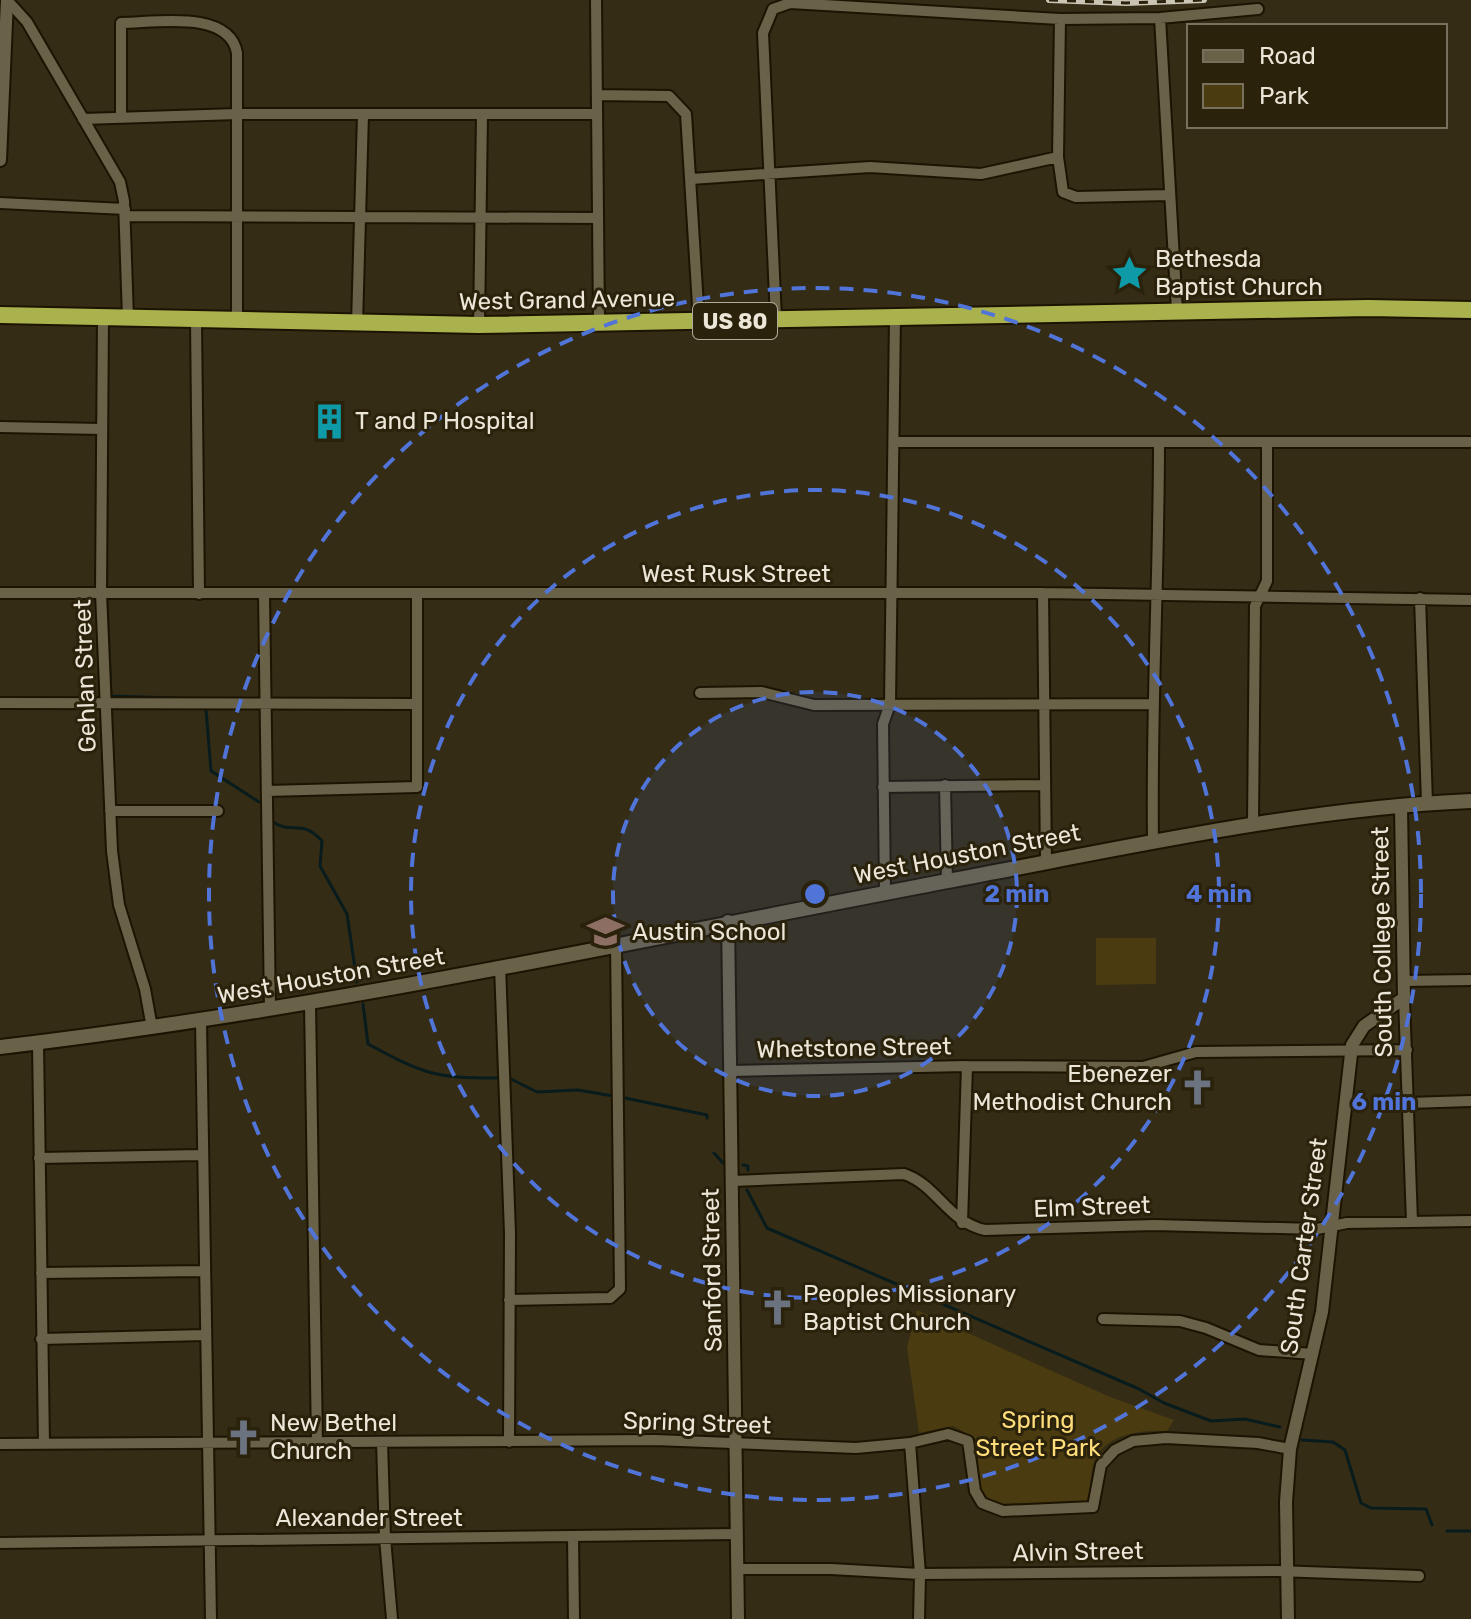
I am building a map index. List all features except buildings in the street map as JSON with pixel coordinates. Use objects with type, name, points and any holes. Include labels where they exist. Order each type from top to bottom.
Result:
[{"type":"highway","name":"West Grand Avenue","points":[[0,315],[479,325],[1177,311],[1471,310]]},
{"type":"main road","name":"West Houston Street","points":[[0,1047],[201,1022],[310,1003],[1253,823],[1427,803],[1471,801]]},
{"type":"street","points":[[0,160],[7,0]]},
{"type":"street","points":[[7,0],[27,22],[117,174],[125,213],[128,318]]},
{"type":"street","points":[[596,0],[599,323]]},
{"type":"street","points":[[776,319],[763,33],[764,24],[773,9],[790,3],[1060,19],[1160,18],[1258,9]]},
{"type":"street","points":[[1160,18],[1177,311]]},
{"type":"street","points":[[1060,19],[1058,157],[1061,188],[1067,195],[1170,195]]},
{"type":"street","points":[[121,116],[121,23],[207,23],[224,29],[231,36],[237,53],[237,321]]},
{"type":"street","points":[[597,95],[661,95],[682,106],[687,122],[699,322]]},
{"type":"street","points":[[83,119],[237,114],[597,114]]},
{"type":"street","points":[[357,324],[363,114]]},
{"type":"street","points":[[479,325],[482,114]]},
{"type":"street","points":[[691,179],[870,167],[981,174],[1058,157]]},
{"type":"street","points":[[0,203],[236,218],[598,218]]},
{"type":"street","points":[[885,892],[883,724],[890,704],[895,316]]},
{"type":"street","name":"Gehlan Street","points":[[103,317],[101,593],[110,811],[119,905],[145,989],[152,1028]]},
{"type":"street","points":[[196,320],[199,594]]},
{"type":"street","points":[[0,427],[102,429]]},
{"type":"street","points":[[894,442],[1471,442]]},
{"type":"street","points":[[1253,823],[1255,606],[1267,581],[1267,442]]},
{"type":"street","points":[[1153,841],[1151,704],[1159,594],[1159,443]]},
{"type":"street","name":"West Rusk Street","points":[[0,593],[1260,594],[1471,600]]},
{"type":"street","points":[[1043,593],[1046,862]]},
{"type":"street","points":[[264,594],[270,1010]]},
{"type":"street","points":[[267,791],[417,787],[417,594]]},
{"type":"street","points":[[1420,598],[1427,803]]},
{"type":"street","points":[[700,693],[755,691],[807,704],[1151,704]]},
{"type":"street","points":[[0,703],[417,704]]},
{"type":"street","points":[[945,785],[947,881]]},
{"type":"street","points":[[883,787],[1045,785]]},
{"type":"street","name":"South College Street","points":[[1401,806],[1403,981],[1412,1222]]},
{"type":"street","points":[[110,811],[218,811]]},
{"type":"street","name":"Sanford Street","points":[[728,921],[738,1619]]},
{"type":"street","points":[[509,1300],[610,1298],[618,1293],[616,943]]},
{"type":"street","points":[[500,966],[510,1222],[509,1442]]},
{"type":"street","points":[[1403,981],[1471,980]]},
{"type":"street","points":[[1351,1050],[1364,1026],[1404,998]]},
{"type":"street","points":[[310,1003],[317,1442]]},
{"type":"street","points":[[201,1022],[211,1619]]},
{"type":"street","points":[[38,1043],[44,1444]]},
{"type":"street","name":"South Carter Street","points":[[1288,1619],[1290,1449],[1313,1354],[1332,1225],[1351,1050]]},
{"type":"street","name":"Whetstone Street","points":[[731,1071],[967,1066],[1143,1067],[1196,1052],[1407,1050]]},
{"type":"street","points":[[962,1223],[967,1066]]},
{"type":"street","points":[[1408,1103],[1471,1101]]},
{"type":"street","points":[[39,1158],[202,1155]]},
{"type":"street","points":[[733,1181],[904,1174],[920,1182],[962,1223]]},
{"type":"street","name":"Elm Street","points":[[962,1223],[993,1230],[1154,1225],[1317,1229],[1332,1225],[1471,1221]]},
{"type":"street","points":[[41,1273],[204,1271]]},
{"type":"street","points":[[1103,1319],[1180,1321],[1259,1350],[1313,1354]]},
{"type":"street","points":[[41,1339],[205,1335]]},
{"type":"street","name":"Spring Street","points":[[0,1444],[655,1440],[856,1448],[910,1443],[948,1434],[968,1441],[978,1497],[988,1508],[1003,1511],[1093,1507],[1103,1462],[1115,1450],[1138,1440],[1258,1443],[1290,1449]]},
{"type":"street","points":[[382,1442],[385,1538],[392,1619]]},
{"type":"street","points":[[910,1443],[920,1574],[919,1619]]},
{"type":"street","name":"Alexander Street","points":[[0,1543],[737,1534]]},
{"type":"street","points":[[573,1536],[574,1619]]},
{"type":"street","name":"Alvin Street","points":[[738,1569],[831,1569],[920,1574],[1287,1573],[1419,1576]]},
{"type":"green space","points":[[1096,938],[1156,938],[1156,984],[1096,985]]},
{"type":"green space","name":"Spring Street Park","points":[[917,1310],[1110,1397],[1174,1420],[1167,1431],[1128,1435],[1102,1449],[1094,1462],[1086,1502],[994,1504],[981,1490],[975,1438],[953,1426],[919,1433],[907,1347]]},
{"type":"waterway","points":[[107,602],[111,696],[205,699]]},
{"type":"waterway","points":[[206,709],[211,771],[259,802]]},
{"type":"waterway","points":[[273,822],[308,830],[322,841],[320,866],[347,914],[357,982]]},
{"type":"waterway","points":[[363,1004],[368,1044],[430,1072],[458,1077],[497,1078]]},
{"type":"waterway","points":[[509,1078],[537,1092],[578,1090],[613,1096]]},
{"type":"waterway","points":[[625,1098],[707,1115],[707,1118]]},
{"type":"waterway","points":[[714,1153],[723,1163]]},
{"type":"waterway","points":[[743,1165],[748,1166],[748,1170]]},
{"type":"waterway","points":[[747,1190],[767,1228],[1139,1389],[1164,1403],[1211,1421],[1245,1419],[1280,1427]]},
{"type":"waterway","points":[[1302,1440],[1333,1442],[1345,1450],[1361,1503],[1371,1508],[1426,1509],[1432,1525]]},
{"type":"waterway","points":[[1447,1531],[1471,1531]]},
{"type":"railway","points":[[1049,0],[1126,3],[1204,0]]},
{"type":"place","name":"Bethesda Baptist Church","points":[[1129,273]]},
{"type":"place","name":"T and P Hospital","points":[[329,421]]},
{"type":"place","name":"Austin School","points":[[606,932]]},
{"type":"place","name":"Ebenezer Methodist Church","points":[[1198,1088]]},
{"type":"place","name":"Peoples Missionary Baptist Church","points":[[777,1308]]},
{"type":"place","name":"New Bethel Church","points":[[244,1437]]}]
